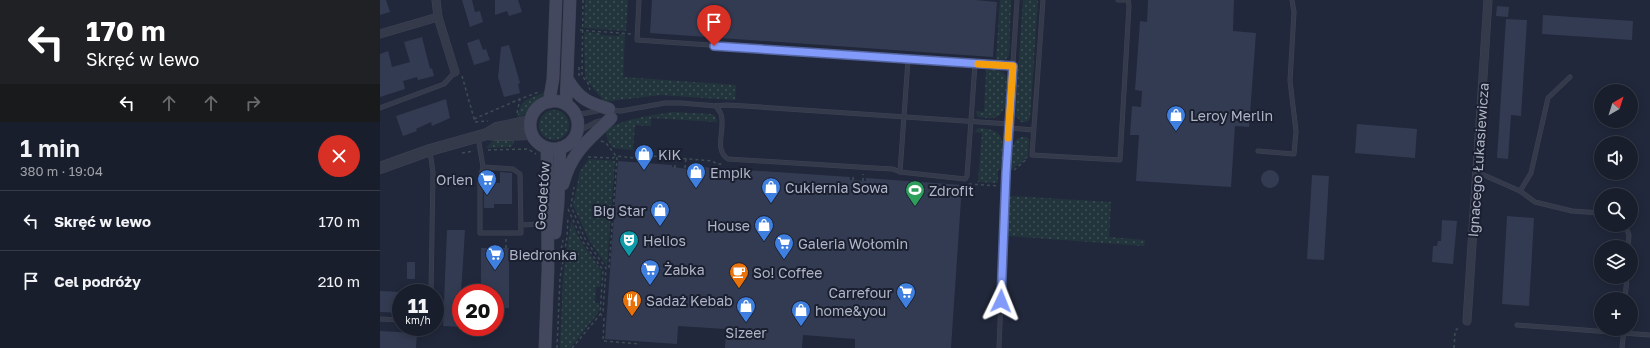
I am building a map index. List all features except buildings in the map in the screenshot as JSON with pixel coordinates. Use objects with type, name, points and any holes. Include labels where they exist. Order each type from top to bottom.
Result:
[{"type":"main road","points":[[549,102],[553,79],[556,0]]},
{"type":"main road","points":[[564,207],[568,168],[579,149],[599,136],[610,114],[582,98],[574,80],[570,0]]},
{"type":"main road","points":[[566,104],[574,80]]},
{"type":"main road","points":[[558,101],[566,104],[576,115],[578,123],[577,132],[570,142],[560,148],[547,148],[540,144],[532,134],[530,121],[535,110],[541,105],[558,101]]},
{"type":"main road","name":"Geodetów","points":[[545,348],[548,270],[547,148]]},
{"type":"main road","name":"Geodetów","points":[[548,270],[555,232],[564,207],[560,148]]},
{"type":"street","points":[[436,0],[438,17],[455,72]]},
{"type":"street","name":"Ignacego Łukasiewicza","points":[[1467,321],[1488,0]]},
{"type":"street","points":[[380,34],[438,17]]},
{"type":"street","points":[[380,168],[430,150],[483,135],[497,128],[530,121]]},
{"type":"street","points":[[483,135],[532,134]]},
{"type":"lane","points":[[639,0],[636,40],[908,60],[1013,66]]},
{"type":"lane","points":[[999,348],[1009,126],[1017,0]]},
{"type":"lane","points":[[1042,0],[1032,155],[1120,160],[1129,6],[1128,0],[1118,0]]},
{"type":"lane","points":[[1258,152],[1294,154],[1296,131],[1290,81],[1294,12],[1292,0]]},
{"type":"lane","points":[[900,172],[908,60]]},
{"type":"lane","points":[[716,106],[721,114],[722,123],[720,147],[724,156],[728,159],[893,169],[900,172],[965,178],[968,176],[975,64]]},
{"type":"lane","points":[[380,108],[444,84],[455,72]]},
{"type":"lane","points":[[1520,191],[1531,173],[1548,98],[1570,77]]},
{"type":"lane","points":[[576,115],[610,114],[665,103],[681,103],[971,122],[1033,130]]},
{"type":"lane","points":[[577,132],[610,114],[621,111]]},
{"type":"lane","points":[[483,135],[481,150],[483,167],[480,180],[480,234],[521,233],[520,174],[513,169],[483,167]]},
{"type":"lane","points":[[430,150],[432,173],[431,284]]},
{"type":"lane","points":[[1477,172],[1520,191],[1535,202],[1572,211],[1594,213]]},
{"type":"lane","points":[[521,225],[539,224],[548,215]]},
{"type":"lane","points":[[380,319],[392,320]]},
{"type":"lane","points":[[1517,325],[1594,329]]},
{"type":"lane","points":[[1638,333],[1650,335]]},
{"type":"lane","points":[[1622,348],[1623,336]]},
{"type":"path","points":[[574,80],[580,30],[580,0]]},
{"type":"path","points":[[583,0],[582,76],[588,83],[590,91],[587,88]]},
{"type":"path","points":[[580,30],[637,34]]},
{"type":"path","points":[[474,120],[541,91]]},
{"type":"path","points":[[514,125],[513,119],[515,119],[520,99]]},
{"type":"path","points":[[599,136],[616,156],[609,268],[606,268]]},
{"type":"path","points":[[459,153],[481,150],[528,150],[535,152]]},
{"type":"path","points":[[584,161],[592,152]]},
{"type":"path","points":[[1011,173],[1032,155]]},
{"type":"path","points":[[588,157],[613,158],[616,156],[644,159],[652,156],[712,161],[717,164],[729,164]]},
{"type":"path","points":[[675,168],[676,158]]},
{"type":"path","points":[[685,168],[686,159]]},
{"type":"path","points":[[853,180],[854,173]]},
{"type":"path","points":[[863,174],[863,181]]},
{"type":"path","points":[[572,348],[603,311],[606,268],[586,241],[571,206],[575,183]]},
{"type":"path","points":[[564,207],[571,206]]},
{"type":"path","points":[[564,207],[583,242],[603,270],[600,314],[604,319],[602,341],[640,344]]},
{"type":"path","points":[[557,348],[560,278],[567,237],[564,207]]},
{"type":"path","points":[[1454,348],[1455,331],[1467,321]]},
{"type":"shaded area","points":[[585,0],[628,0],[626,31],[584,28]]},
{"type":"shaded area","points":[[1000,0],[1011,0],[1009,55],[1004,60],[996,61]]},
{"type":"shaded area","points":[[1023,0],[1038,0],[1030,118],[1027,122],[1021,122],[1017,117],[1015,117]]},
{"type":"shaded area","points":[[584,32],[600,33],[600,35],[625,35],[623,77],[736,85],[735,100],[660,95],[602,102],[602,98],[585,77]]},
{"type":"shaded area","points":[[986,70],[996,70],[1003,73],[1007,78],[1006,102],[1002,113],[991,118],[979,117],[976,111],[984,112]]},
{"type":"shaded area","points":[[549,83],[546,93],[534,103],[524,115],[517,118],[523,103],[528,99],[543,93]]},
{"type":"shaded area","points":[[554,110],[560,111],[568,119],[568,131],[560,139],[554,140],[548,139],[540,131],[539,125],[540,119],[548,111]]},
{"type":"shaded area","points":[[672,112],[711,114],[715,116],[717,122],[651,118],[651,125],[635,125],[633,150],[613,148],[608,141],[605,131],[620,123],[637,118]]},
{"type":"shaded area","points":[[979,128],[989,129],[996,132],[1002,140],[1003,146],[1001,169],[998,170],[998,183],[978,182],[982,133],[975,132]]},
{"type":"shaded area","points":[[1027,137],[1029,140],[1028,157],[1011,170],[1012,147],[1017,139]]},
{"type":"shaded area","points":[[513,139],[514,143],[511,147],[486,148],[494,140]]},
{"type":"shaded area","points":[[589,159],[615,161],[607,266],[589,240],[573,205],[580,171]]},
{"type":"shaded area","points":[[1010,196],[1111,202],[1109,237],[1145,240],[1144,246],[1008,236]]},
{"type":"shaded area","points":[[571,221],[581,242],[601,270],[600,287],[596,287],[595,303],[599,303],[598,313],[570,348],[560,348],[563,278]]},
{"type":"slow traffic","points":[[978,64],[1013,66],[1008,138]]},
{"type":"place","name":"Leroy Merlin","points":[[1176,132]]},
{"type":"place","name":"KiK","points":[[644,171]]},
{"type":"place","name":"Empik","points":[[696,189]]},
{"type":"place","name":"Orlen","points":[[487,196]]},
{"type":"place","name":"Cukiernia Sowa","points":[[771,204]]},
{"type":"place","name":"Zdrofit","points":[[915,207]]},
{"type":"place","name":"Big Star","points":[[660,227]]},
{"type":"place","name":"House","points":[[764,242]]},
{"type":"place","name":"Helios","points":[[629,257]]},
{"type":"place","name":"Galeria Wołomin","points":[[784,260]]},
{"type":"place","name":"Biedronka","points":[[495,271]]},
{"type":"place","name":"Żabka","points":[[650,286]]},
{"type":"place","name":"So! Coffee","points":[[739,289]]},
{"type":"place","name":"Carrefour","points":[[906,309]]},
{"type":"place","name":"Sadaż Kebab","points":[[632,317]]},
{"type":"place","name":"Sizeer","points":[[746,323]]},
{"type":"place","name":"home&you","points":[[801,327]]},
{"type":"route","points":[[714,46],[1013,66],[1006,173],[1001,301]]}]
